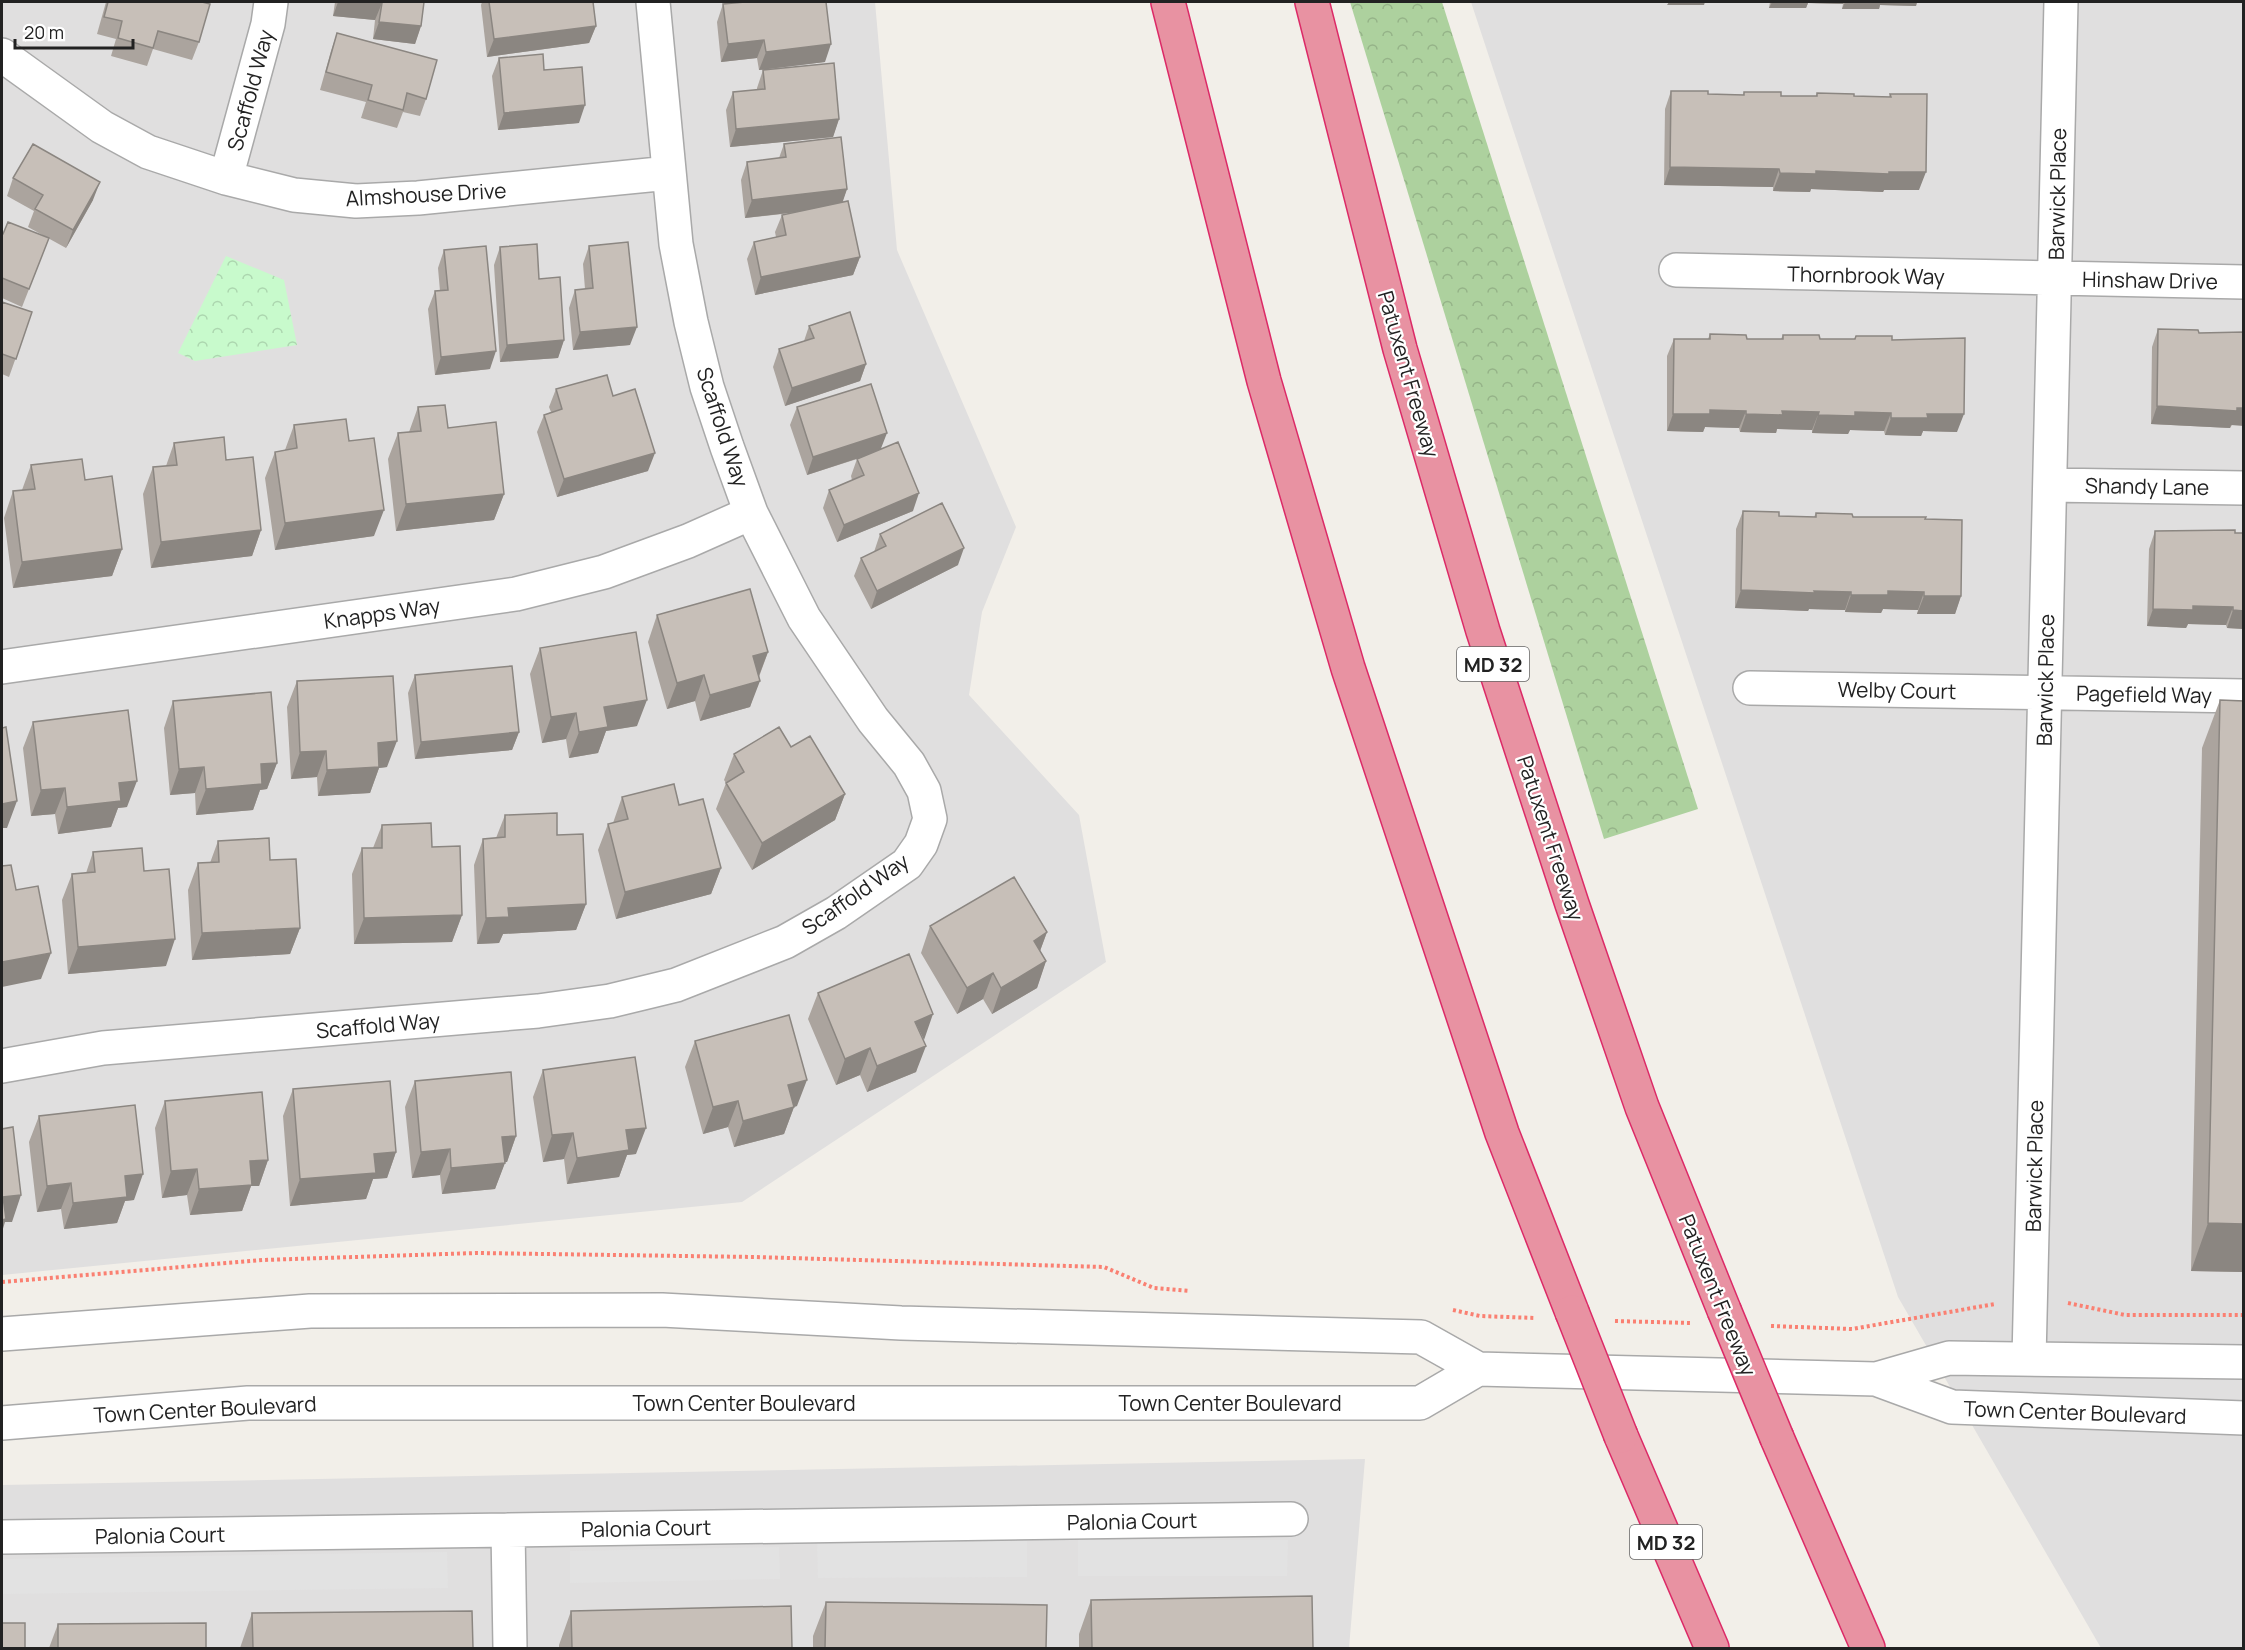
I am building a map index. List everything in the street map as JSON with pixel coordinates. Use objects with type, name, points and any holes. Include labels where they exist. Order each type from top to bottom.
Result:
[{"type":"highway","name":"MD 32","points":[[1168,2],[1264,381],[1348,668],[1502,1133],[1621,1436],[1712,1648]]},
{"type":"highway","name":"Patuxent Freeway","points":[[1312,2],[1400,349],[1483,631],[1572,903],[1712,1317],[1777,1438],[1868,1648]]},
{"type":"street","name":"Scaffold Way","points":[[226,178],[268,24],[271,2]]},
{"type":"street","name":"Scaffold Way","points":[[2,1066],[103,1048],[538,1011],[610,1001],[676,985],[785,942],[836,913],[907,864],[921,843],[930,819],[924,791],[909,764],[873,720],[804,618],[752,513],[707,387],[690,322],[676,244],[653,2]]},
{"type":"street","name":"Barwick Place","points":[[2029,1359],[2061,2]]},
{"type":"street","name":"Almshouse Drive","points":[[2,55],[102,127],[148,152],[226,178],[294,195],[356,201],[418,198],[669,173]]},
{"type":"street","name":"Thornbrook Way","points":[[1676,270],[2056,279]]},
{"type":"street","name":"Hinshaw Drive","points":[[2056,279],[2244,282]]},
{"type":"street","name":"Shandy Lane","points":[[2050,485],[2244,488]]},
{"type":"street","name":"Knapps Way","points":[[2,667],[516,594],[604,572],[688,541],[752,513]]},
{"type":"street","name":"Welby Court","points":[[1750,688],[2045,692]]},
{"type":"street","name":"Pagefield Way","points":[[2045,692],[2244,696]]},
{"type":"street","name":"Town Center Boulevard","points":[[2,1334],[310,1311],[663,1310],[901,1323],[1421,1337],[1478,1369],[1876,1378],[1949,1358],[2244,1362]]},
{"type":"street","name":"Town Center Boulevard","points":[[2,1424],[248,1403],[1420,1403],[1478,1369]]},
{"type":"street","name":"Town Center Boulevard","points":[[1876,1378],[1952,1407],[2244,1418]]},
{"type":"street","name":"Palonia Court","points":[[2,1538],[1291,1519]]},
{"type":"street","points":[[508,1530],[510,1648]]},
{"type":"path","points":[[2,1282],[263,1260],[476,1253],[754,1257],[1104,1267],[1154,1288],[1200,1291]]},
{"type":"path","points":[[1770,1326],[1852,1329],[1986,1304],[2071,1303],[2125,1315],[2244,1315]]},
{"type":"path","points":[[1452,1309],[1480,1316],[1538,1318]]},
{"type":"path","points":[[1608,1321],[1712,1317]]},
{"type":"shaded area","points":[[2,2],[875,2],[897,250],[1016,527],[982,612],[969,695],[1079,815],[1106,962],[742,1202],[2,1275]]},
{"type":"shaded area","points":[[1471,2],[2243,2],[2243,1648],[2101,1648],[1898,1297]]},
{"type":"shaded area","points":[[1365,1459],[1349,1648],[2,1648],[2,1485]]},
{"type":"shaded area","points":[[1078,1540],[1288,1540],[1287,1576],[1078,1576]]},
{"type":"shaded area","points":[[1027,1541],[1027,1577],[818,1578],[817,1542]]},
{"type":"shaded area","points":[[779,1547],[780,1579],[570,1583],[570,1551]]},
{"type":"shaded area","points":[[447,1552],[448,1588],[2,1594],[2,1559]]},
{"type":"green space","points":[[1350,2],[1442,2],[1698,809],[1604,839]]},
{"type":"green space","points":[[226,256],[284,280],[297,345],[195,361],[178,353]]},
{"type":"building","points":[[108,2],[202,2],[210,4],[199,42],[158,31],[153,48],[118,38],[122,21],[104,17]]},
{"type":"building","points":[[372,2],[424,2],[421,26],[379,22],[382,3]]},
{"type":"building","points":[[489,2],[593,2],[596,26],[494,39]]},
{"type":"building","points":[[826,2],[831,44],[766,52],[764,40],[728,44],[723,4]]},
{"type":"building","points":[[337,33],[437,60],[426,99],[407,93],[403,110],[368,100],[372,85],[326,72]]},
{"type":"building","points":[[543,54],[544,70],[582,67],[585,105],[504,113],[499,58]]},
{"type":"building","points":[[834,63],[839,119],[736,129],[733,92],[765,89],[763,70]]},
{"type":"building","points":[[1671,91],[1708,91],[1708,94],[1744,95],[1744,92],[1781,92],[1781,96],[1817,96],[1817,93],[1891,97],[1890,94],[1927,94],[1926,172],[1889,172],[1889,174],[1816,171],[1816,174],[1780,173],[1779,169],[1670,167]]},
{"type":"building","points":[[841,137],[847,189],[752,200],[747,162],[786,157],[784,144]]},
{"type":"building","points":[[33,144],[100,182],[73,230],[35,209],[43,195],[13,178]]},
{"type":"building","points":[[848,201],[860,257],[761,277],[754,242],[786,235],[782,215]]},
{"type":"building","points":[[8,222],[49,238],[29,289],[2,278],[2,234]]},
{"type":"building","points":[[628,242],[637,327],[580,332],[575,290],[593,288],[589,246]]},
{"type":"building","points":[[537,244],[539,279],[560,277],[564,340],[507,345],[500,247]]},
{"type":"building","points":[[486,246],[496,351],[441,357],[435,291],[448,290],[444,250]]},
{"type":"building","points":[[2,302],[32,312],[16,359],[2,354]]},
{"type":"building","points":[[850,312],[866,364],[792,388],[779,349],[814,338],[809,326]]},
{"type":"building","points":[[2158,329],[2198,330],[2199,333],[2244,332],[2244,408],[2237,408],[2237,411],[2157,406]]},
{"type":"building","points":[[1710,334],[1746,335],[1747,339],[1783,339],[1783,335],[1819,335],[1820,339],[1855,339],[1856,336],[1892,336],[1892,340],[1965,338],[1964,414],[1927,414],[1928,418],[1891,418],[1891,413],[1855,412],[1855,416],[1782,411],[1783,415],[1710,410],[1710,414],[1673,414],[1674,339],[1710,339]]},
{"type":"building","points":[[607,375],[613,396],[635,389],[655,453],[564,479],[544,415],[562,409],[556,389]]},
{"type":"building","points":[[871,384],[887,433],[813,457],[797,407]]},
{"type":"building","points":[[445,405],[448,428],[496,422],[504,494],[406,504],[398,433],[421,431],[418,407]]},
{"type":"building","points":[[346,419],[349,441],[374,438],[384,510],[285,523],[275,452],[297,448],[294,425]]},
{"type":"building","points":[[224,437],[226,460],[253,457],[261,530],[161,542],[153,467],[177,465],[174,443]]},
{"type":"building","points":[[898,442],[919,493],[844,525],[829,490],[864,475],[857,459]]},
{"type":"building","points":[[82,459],[85,480],[112,476],[122,549],[22,562],[13,491],[35,489],[31,465]]},
{"type":"building","points":[[942,503],[964,548],[877,591],[861,558],[886,546],[880,534]]},
{"type":"building","points":[[1743,511],[1779,512],[1779,516],[1816,517],[1816,513],[1852,514],[1853,517],[1926,517],[1925,519],[1962,520],[1961,596],[1924,596],[1924,592],[1888,591],[1888,595],[1851,595],[1851,592],[1741,590]]},
{"type":"building","points":[[2235,530],[2235,533],[2244,533],[2244,611],[2233,610],[2233,607],[2193,606],[2193,610],[2153,609],[2155,531]]},
{"type":"building","points":[[750,589],[768,652],[753,656],[760,681],[710,695],[704,675],[677,683],[657,615]]},
{"type":"building","points":[[636,632],[647,700],[604,707],[608,727],[579,732],[576,713],[551,717],[540,648]]},
{"type":"building","points":[[512,666],[519,732],[421,742],[415,675]]},
{"type":"building","points":[[393,676],[397,741],[378,743],[379,767],[327,770],[326,751],[300,752],[297,681]]},
{"type":"building","points":[[271,692],[277,763],[261,764],[262,784],[206,789],[204,767],[179,769],[173,701]]},
{"type":"building","points":[[2220,700],[2244,701],[2244,1224],[2208,1223]]},
{"type":"building","points":[[128,710],[137,781],[119,783],[121,801],[67,807],[65,788],[41,790],[33,722]]},
{"type":"building","points":[[6,727],[17,801],[2,804],[2,728]]},
{"type":"building","points":[[779,727],[791,747],[810,736],[845,794],[762,843],[726,783],[744,772],[734,754]]},
{"type":"building","points":[[674,784],[679,805],[703,799],[721,868],[625,892],[608,824],[628,819],[622,797]]},
{"type":"building","points":[[557,813],[557,835],[583,834],[586,904],[508,908],[509,917],[486,918],[483,839],[505,837],[505,815]]},
{"type":"building","points":[[431,823],[432,847],[460,846],[462,915],[364,918],[362,848],[382,848],[382,825]]},
{"type":"building","points":[[269,838],[270,860],[296,859],[300,928],[202,933],[198,863],[219,862],[218,841]]},
{"type":"building","points":[[142,848],[144,871],[169,869],[175,939],[78,947],[72,874],[95,872],[93,852]]},
{"type":"building","points":[[11,865],[16,890],[38,886],[51,953],[2,962],[2,866]]},
{"type":"building","points":[[1014,877],[1047,932],[1034,941],[1046,961],[1001,988],[993,973],[967,988],[930,926]]},
{"type":"building","points":[[909,954],[933,1014],[915,1022],[926,1046],[877,1066],[870,1048],[845,1059],[818,993]]},
{"type":"building","points":[[789,1015],[807,1080],[788,1085],[794,1107],[743,1121],[738,1101],[713,1107],[695,1041]]},
{"type":"building","points":[[635,1057],[646,1128],[626,1130],[629,1150],[577,1158],[573,1133],[552,1135],[543,1070]]},
{"type":"building","points":[[511,1072],[516,1136],[502,1137],[505,1163],[451,1168],[450,1149],[421,1152],[415,1081]]},
{"type":"building","points":[[390,1081],[396,1152],[374,1154],[376,1173],[300,1179],[293,1089]]},
{"type":"building","points":[[262,1092],[268,1160],[250,1161],[252,1185],[199,1189],[197,1169],[171,1171],[165,1101]]},
{"type":"building","points":[[135,1105],[143,1174],[125,1176],[127,1197],[73,1203],[71,1183],[47,1186],[39,1116]]},
{"type":"building","points":[[13,1127],[21,1195],[3,1197],[6,1219],[2,1220],[2,1129]]},
{"type":"building","points":[[1312,1596],[1313,1648],[1092,1648],[1091,1600]]},
{"type":"building","points":[[826,1602],[1047,1605],[1046,1648],[825,1648]]},
{"type":"building","points":[[791,1606],[792,1648],[572,1648],[571,1611]]},
{"type":"building","points":[[472,1611],[473,1648],[253,1648],[252,1613]]},
{"type":"building","points":[[2,1623],[25,1623],[25,1648],[2,1648]]},
{"type":"building","points":[[206,1623],[206,1648],[58,1648],[58,1624]]}]
